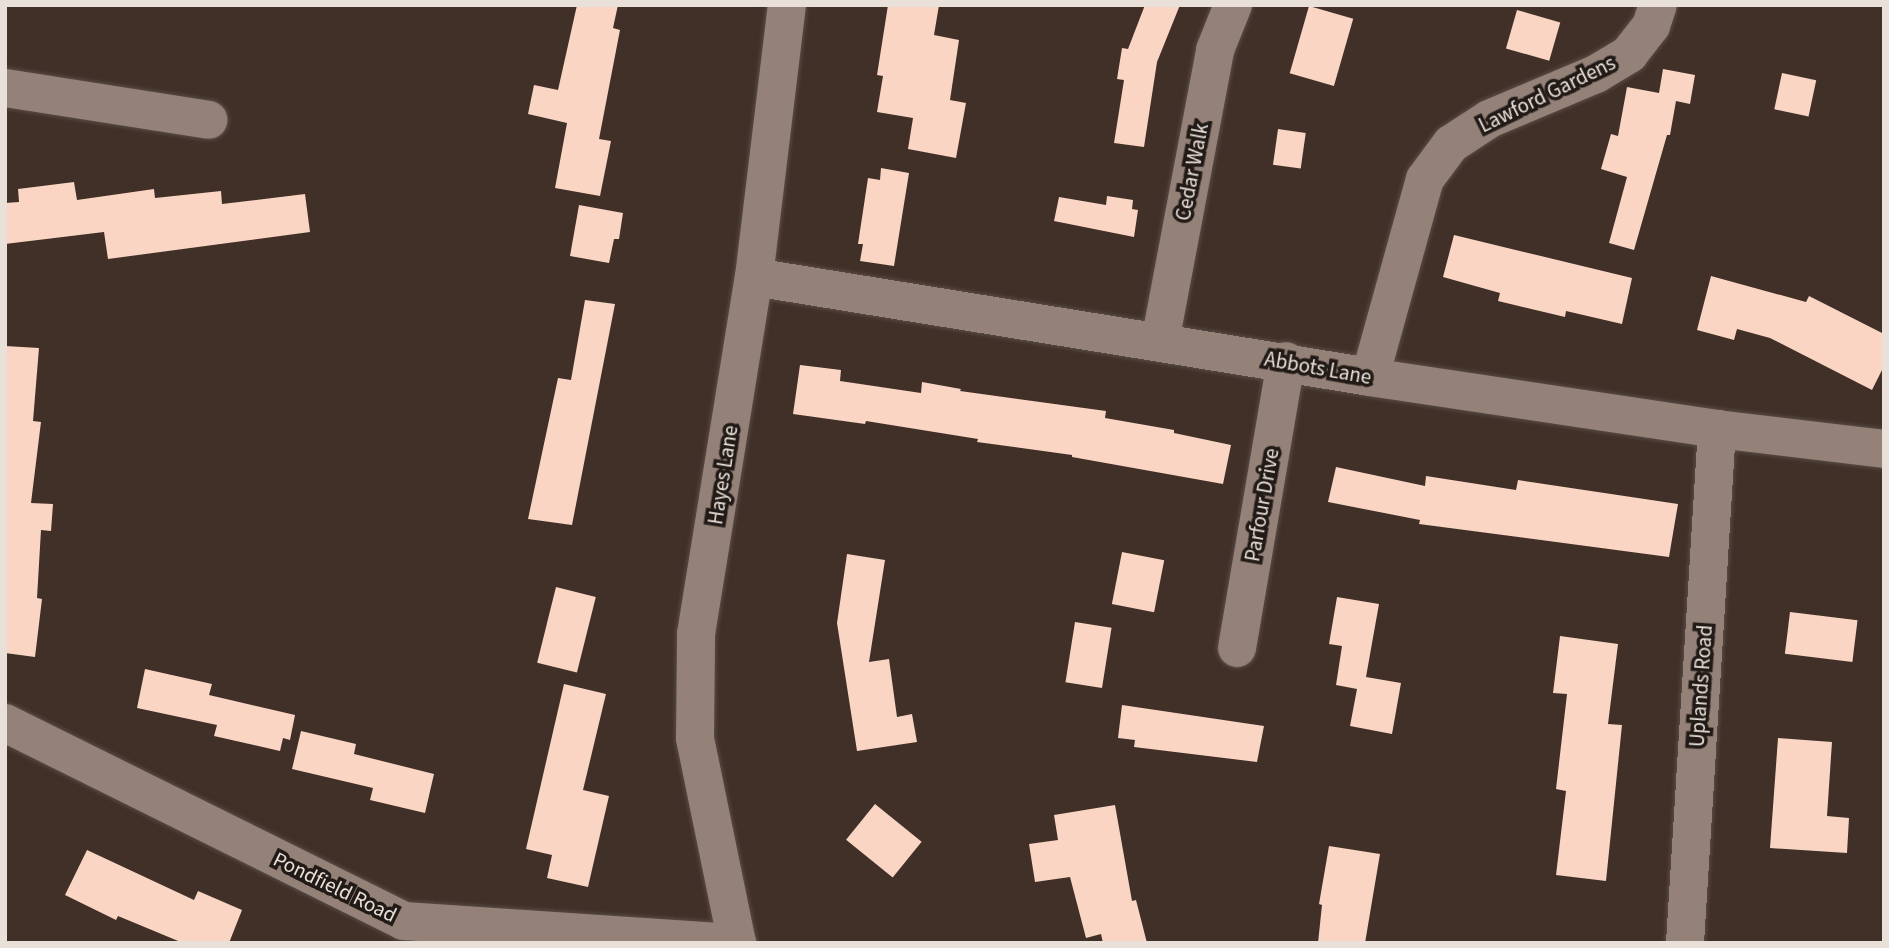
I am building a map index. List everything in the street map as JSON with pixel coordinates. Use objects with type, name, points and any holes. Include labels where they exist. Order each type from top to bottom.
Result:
[{"type":"street","name":"Hayes Lane","points":[[737,943],[695,738],[696,634],[754,277],[787,5]]},
{"type":"street","name":"Cedar Walk","points":[[1160,342],[1215,50],[1233,5]]},
{"type":"street","name":"Lawford Gardens","points":[[1370,377],[1425,179],[1451,144],[1489,119],[1597,74],[1629,54],[1651,26],[1658,5]]},
{"type":"street","points":[[5,88],[209,120]]},
{"type":"street","name":"Abbots Lane","points":[[754,277],[1286,361],[1370,377],[1717,429],[1884,449]]},
{"type":"street","name":"Parfour Drive","points":[[1237,648],[1286,361]]},
{"type":"street","name":"Uplands Road","points":[[1685,943],[1717,429]]},
{"type":"street","name":"Pondfield Road","points":[[5,723],[404,921],[737,943]]},
{"type":"building","points":[[577,5],[618,5],[613,28],[620,30],[599,139],[611,141],[600,196],[555,188],[567,123],[528,114],[534,85],[558,90]]},
{"type":"building","points":[[888,5],[939,5],[934,35],[959,40],[950,100],[966,103],[956,158],[908,149],[913,118],[877,112],[883,76],[877,75]]},
{"type":"building","points":[[1145,5],[1180,5],[1157,62],[1144,147],[1114,143],[1124,80],[1117,79],[1122,48],[1128,49]]},
{"type":"building","points":[[1309,6],[1353,19],[1334,86],[1290,73]]},
{"type":"building","points":[[1517,10],[1560,22],[1549,61],[1506,48]]},
{"type":"building","points":[[1663,69],[1695,75],[1690,104],[1676,101],[1670,135],[1667,135],[1634,250],[1609,243],[1627,177],[1601,169],[1611,134],[1618,136],[1627,87],[1659,93]]},
{"type":"building","points":[[1782,73],[1816,80],[1809,116],[1774,109]]},
{"type":"building","points":[[1278,129],[1306,133],[1301,169],[1273,165]]},
{"type":"building","points":[[881,168],[909,173],[894,266],[860,261],[863,244],[858,244],[868,178],[880,180]]},
{"type":"building","points":[[74,182],[77,200],[154,189],[155,198],[221,191],[222,204],[305,194],[310,232],[108,259],[104,232],[5,244],[5,203],[19,202],[18,189]]},
{"type":"building","points":[[1107,196],[1133,200],[1132,209],[1138,210],[1134,237],[1054,221],[1059,197],[1106,205]]},
{"type":"building","points":[[579,205],[623,213],[619,239],[614,239],[609,263],[570,256]]},
{"type":"building","points":[[1454,235],[1632,278],[1622,324],[1566,311],[1565,317],[1498,301],[1500,293],[1443,277]]},
{"type":"building","points":[[1711,276],[1806,302],[1809,296],[1884,334],[1884,366],[1872,390],[1770,338],[1737,329],[1734,340],[1697,330]]},
{"type":"building","points":[[585,300],[615,304],[572,525],[528,519],[558,378],[571,380]]},
{"type":"building","points":[[5,346],[39,348],[33,421],[41,422],[31,503],[53,504],[51,531],[41,530],[37,598],[42,599],[35,657],[5,653]]},
{"type":"building","points":[[800,365],[841,370],[840,381],[921,393],[922,382],[961,389],[960,391],[1106,411],[1105,418],[1174,430],[1174,433],[1231,445],[1223,484],[1072,455],[977,442],[978,439],[866,421],[865,424],[793,414]]},
{"type":"building","points":[[1336,467],[1425,486],[1426,476],[1516,490],[1518,480],[1678,504],[1669,557],[1419,524],[1420,520],[1328,502]]},
{"type":"building","points":[[1122,552],[1164,560],[1154,612],[1112,604]]},
{"type":"building","points":[[847,554],[885,560],[869,662],[889,659],[897,717],[912,714],[917,742],[857,751],[837,623]]},
{"type":"building","points":[[556,587],[596,597],[577,673],[537,663]]},
{"type":"building","points":[[1337,597],[1379,604],[1366,677],[1401,683],[1392,734],[1350,726],[1357,689],[1336,685],[1342,646],[1329,644]]},
{"type":"building","points":[[1790,612],[1857,620],[1852,662],[1785,654]]},
{"type":"building","points":[[1075,622],[1112,628],[1102,688],[1065,682]]},
{"type":"building","points":[[1560,636],[1618,644],[1608,724],[1622,725],[1606,881],[1556,875],[1566,791],[1556,789],[1567,694],[1553,693]]},
{"type":"building","points":[[145,669],[212,684],[209,695],[295,715],[290,740],[283,738],[280,751],[214,736],[217,725],[137,708]]},
{"type":"building","points":[[564,684],[606,694],[583,790],[609,796],[588,887],[547,878],[552,855],[526,849]]},
{"type":"building","points":[[1122,705],[1264,726],[1257,762],[1134,747],[1135,740],[1118,738]]},
{"type":"building","points":[[301,731],[356,744],[354,754],[434,774],[425,813],[370,800],[373,788],[292,769]]},
{"type":"building","points":[[1778,738],[1832,742],[1827,816],[1849,818],[1847,853],[1770,848]]},
{"type":"building","points":[[875,804],[922,842],[893,878],[846,840]]},
{"type":"building","points":[[1115,805],[1132,901],[1136,900],[1147,943],[1103,943],[1101,934],[1086,938],[1070,877],[1035,882],[1029,844],[1058,840],[1054,815]]},
{"type":"building","points":[[1329,846],[1380,854],[1365,943],[1318,943],[1322,905],[1319,904]]},
{"type":"building","points":[[87,850],[194,900],[198,891],[242,910],[229,943],[183,943],[118,916],[116,920],[65,895]]}]
